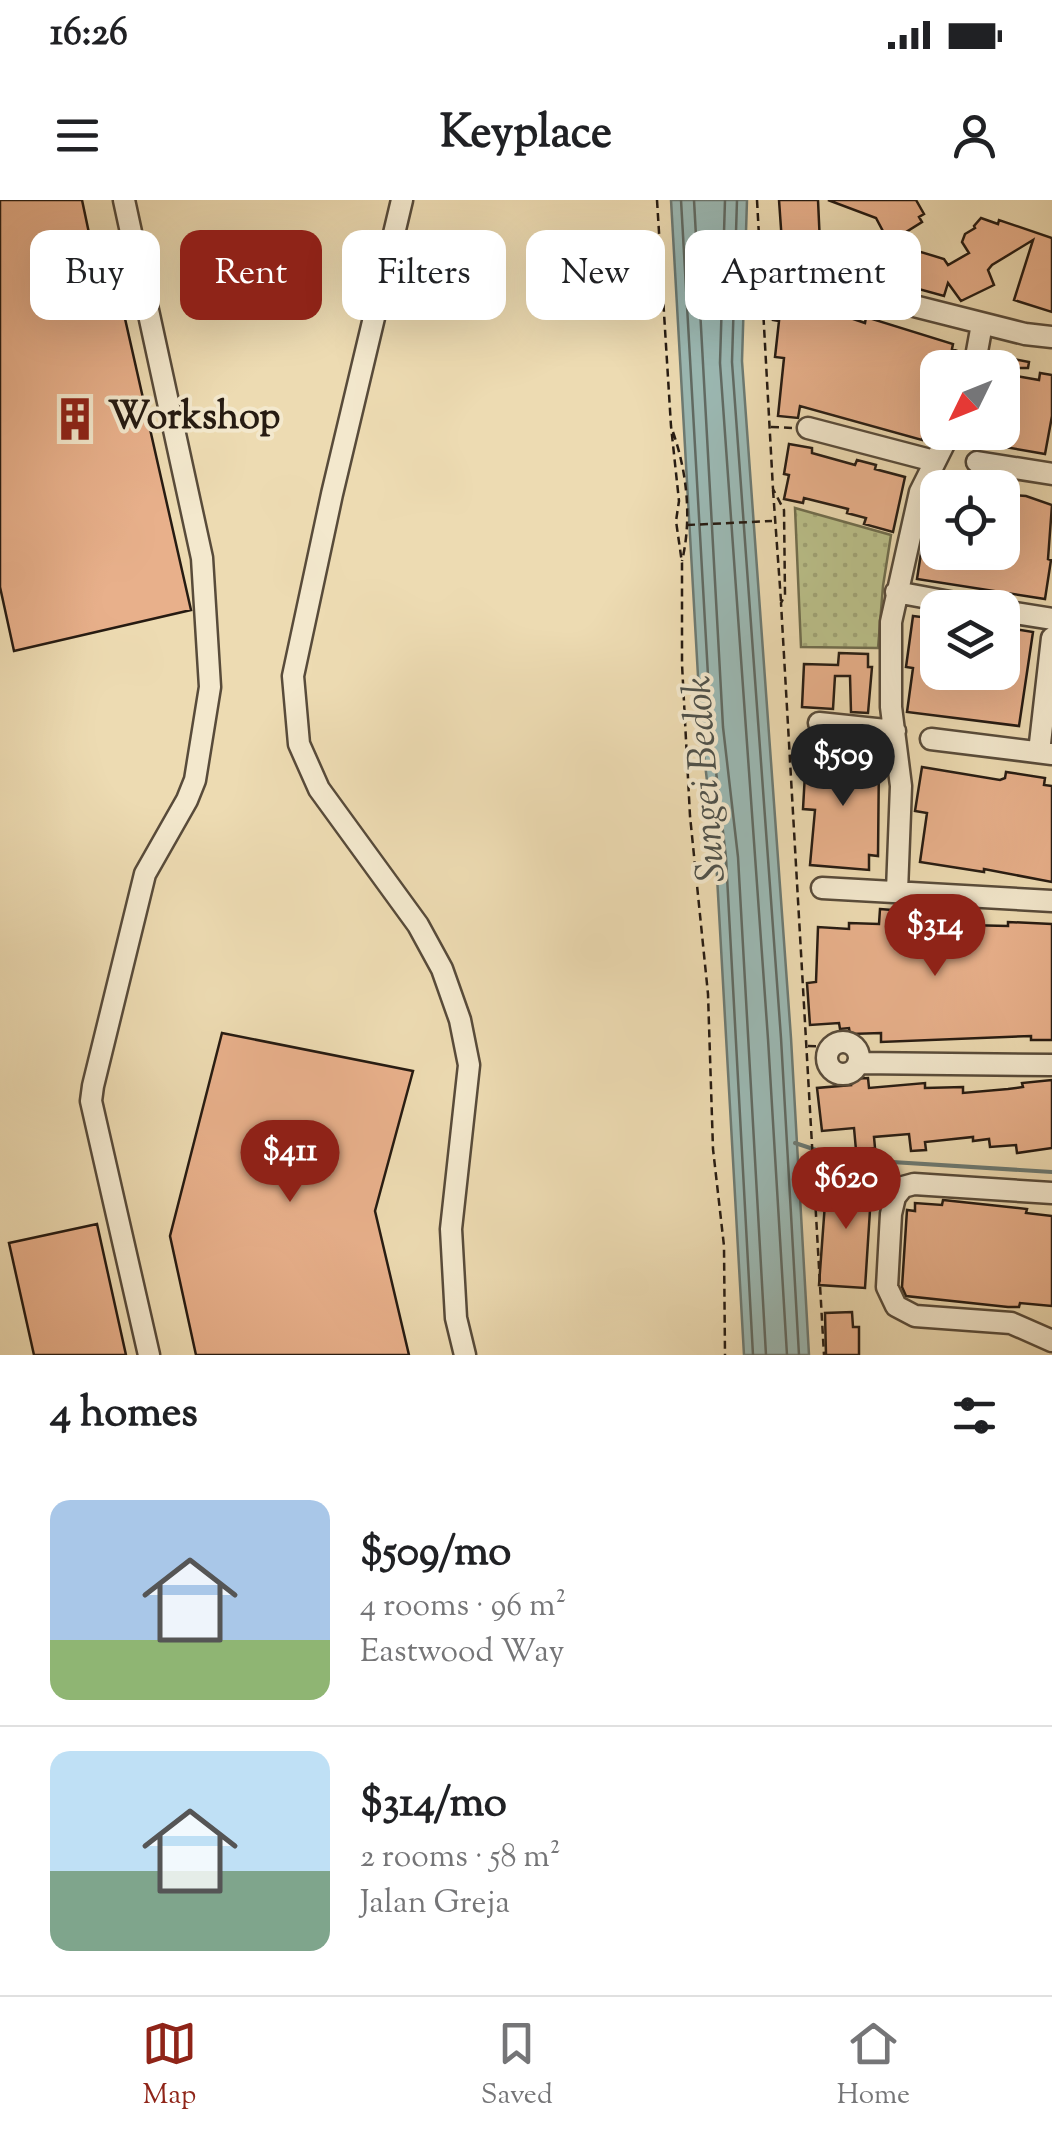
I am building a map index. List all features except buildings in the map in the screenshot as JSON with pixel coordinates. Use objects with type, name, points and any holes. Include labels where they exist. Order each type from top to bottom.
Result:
[{"type":"street","points":[[124,200],[198,536],[211,664],[206,723],[194,780],[145,874],[92,1086],[91,1102],[149,1355]]},
{"type":"street","points":[[402,200],[293,676],[299,744],[318,789],[418,925],[442,969],[460,1020],[469,1065],[451,1229],[456,1318],[465,1355]]},
{"type":"street","points":[[921,309],[1052,337]]},
{"type":"street","points":[[977,350],[982,324]]},
{"type":"street","points":[[808,428],[934,461]]},
{"type":"street","points":[[898,891],[901,786],[889,673],[896,592],[916,504],[940,450]]},
{"type":"street","points":[[977,462],[1052,474]]},
{"type":"street","points":[[896,592],[920,596]]},
{"type":"street","points":[[1020,614],[1052,619]]},
{"type":"street","points":[[931,739],[1045,754],[1052,638]]},
{"type":"street","points":[[819,724],[895,731]]},
{"type":"street","points":[[822,888],[1052,900]]},
{"type":"street","points":[[832,1047],[841,1042],[851,1044],[858,1052],[858,1063],[1052,1065]]},
{"type":"street","points":[[1052,1193],[914,1184],[903,1188],[891,1210],[887,1287],[893,1302],[910,1315],[1002,1321],[1052,1341]]},
{"type":"path","points":[[657,200],[670,426],[679,501],[676,521],[682,562]]},
{"type":"path","points":[[757,200],[758,230]]},
{"type":"path","points":[[762,320],[824,1355]]},
{"type":"path","points":[[670,426],[683,460],[687,525],[682,562],[682,664],[690,816],[708,994],[713,1149],[724,1246],[725,1355]]},
{"type":"path","points":[[770,427],[808,428]]},
{"type":"path","points":[[773,488],[784,510],[785,595],[781,603]]},
{"type":"path","points":[[687,525],[774,521]]},
{"type":"path","points":[[806,1046],[832,1047]]},
{"type":"green space","points":[[795,508],[891,535],[878,648],[801,647]]},
{"type":"water","name":"Sungei Bedok","points":[[671,200],[747,200],[746,230],[685,230],[685,320],[743,320],[742,361],[791,1038],[809,1355],[744,1355],[716,859],[701,729]]},
{"type":"waterway","points":[[795,1143],[844,1159],[1052,1172]]},
{"type":"place","name":"Workshop","points":[[75,419]]}]
